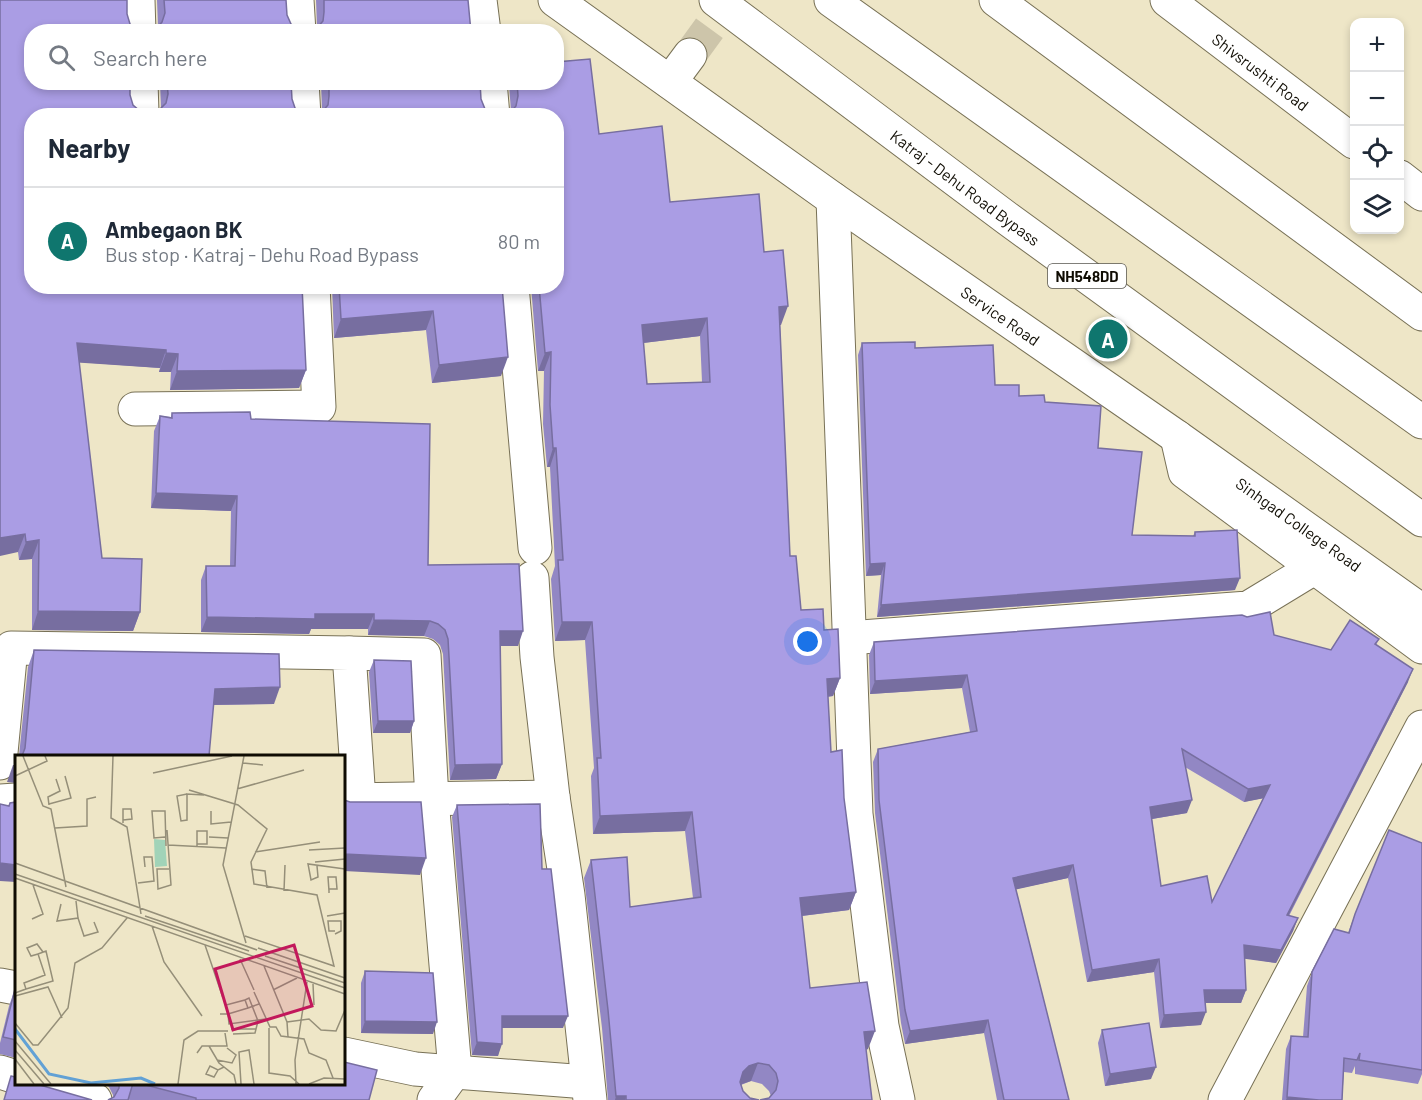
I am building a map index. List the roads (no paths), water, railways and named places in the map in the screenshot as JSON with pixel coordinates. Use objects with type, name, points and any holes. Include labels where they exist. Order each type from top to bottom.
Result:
[{"type":"main road","points":[[138,0],[140,24]]},
{"type":"main road","points":[[297,0],[298,24]]},
{"type":"main road","points":[[480,0],[483,24]]},
{"type":"main road","name":"Service Road","points":[[555,0],[833,199],[1177,437]]},
{"type":"main road","name":"Katraj - Dehu Road Bypass","points":[[716,0],[1008,219],[1422,520]]},
{"type":"main road","points":[[831,0],[1422,422]]},
{"type":"main road","points":[[996,0],[1422,314]]},
{"type":"main road","name":"Shivsrushti Road","points":[[1167,0],[1350,139]]},
{"type":"main road","points":[[670,82],[690,55]]},
{"type":"main road","points":[[302,90],[304,108]]},
{"type":"main road","points":[[491,90],[492,108]]},
{"type":"main road","points":[[1404,180],[1422,194]]},
{"type":"main road","points":[[833,199],[856,814],[882,1026],[898,1100]]},
{"type":"main road","points":[[135,410],[320,407],[313,294]]},
{"type":"main road","points":[[345,1054],[415,1069],[455,1071],[589,1091],[568,895],[553,797],[537,657],[533,563],[513,294]]},
{"type":"main road","points":[[1177,437],[1185,472],[1422,647]]},
{"type":"main road","name":"Sinhgad College Road","points":[[1177,437],[1247,489],[1422,611]]},
{"type":"main road","points":[[848,638],[1248,608],[1314,568]]},
{"type":"main road","points":[[0,763],[11,648],[424,655],[432,799],[455,1071],[434,1100]]},
{"type":"main road","points":[[349,653],[351,800],[553,797]]},
{"type":"main road","points":[[1225,1100],[1422,727]]},
{"type":"main road","points":[[0,985],[15,988]]},
{"type":"main road","points":[[0,1072],[15,1077]]},
{"type":"main road","points":[[46,1085],[95,1100]]},
{"type":"tunnel","points":[[690,55],[730,0]]},
{"type":"place","name":"Ambegaon BK","points":[[1108,339]]}]
